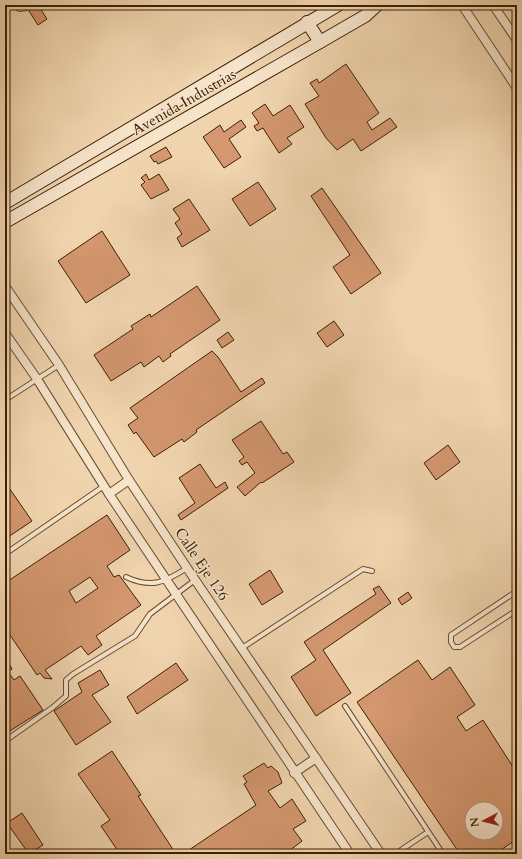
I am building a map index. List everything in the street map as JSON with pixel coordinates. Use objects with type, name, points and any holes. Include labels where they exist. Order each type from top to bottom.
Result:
[{"type":"main road","name":"Avenida Industrias","points":[[5,203],[307,22],[338,5]]},
{"type":"main road","name":"Avenida Industrias","points":[[5,222],[365,16],[377,5]]},
{"type":"main road","points":[[307,22],[320,42]]},
{"type":"main road","points":[[155,114],[166,131]]},
{"type":"street","points":[[462,5],[517,88]]},
{"type":"street","points":[[493,5],[517,40]]},
{"type":"street","name":"Calle Eje 126","points":[[5,286],[59,365],[130,480],[187,568],[381,854]]},
{"type":"street","points":[[5,333],[37,379],[109,494],[294,773],[350,854]]},
{"type":"street","points":[[109,494],[130,480]]},
{"type":"street","points":[[294,773],[316,758]]},
{"type":"lane","points":[[12,5],[20,9],[27,8]]},
{"type":"lane","points":[[5,400],[59,365]]},
{"type":"lane","points":[[5,554],[104,486]]},
{"type":"lane","points":[[126,577],[136,582],[157,584],[187,568]]},
{"type":"lane","points":[[242,648],[363,569],[372,571]]},
{"type":"lane","points":[[5,741],[52,708],[66,696],[66,680],[73,674],[135,636],[150,614],[195,580]]},
{"type":"lane","points":[[517,591],[451,635],[451,642],[454,647],[460,647],[517,610]]},
{"type":"lane","points":[[345,706],[443,854]]},
{"type":"lane","points":[[395,854],[428,832]]},
{"type":"building","points":[[29,5],[38,5],[47,19],[38,25],[29,11]]},
{"type":"building","points":[[346,64],[379,113],[367,122],[372,130],[390,118],[397,127],[361,151],[353,139],[337,150],[326,138],[305,104],[319,96],[310,83],[317,79],[319,83]]},
{"type":"building","points":[[265,104],[273,116],[290,105],[304,127],[287,138],[292,144],[279,153],[263,128],[257,131],[254,126],[259,123],[252,113]]},
{"type":"building","points":[[241,120],[246,127],[229,139],[241,157],[224,168],[203,137],[220,125],[224,132]]},
{"type":"building","points":[[166,147],[172,157],[158,164],[156,161],[154,162],[150,156]]},
{"type":"building","points":[[146,174],[149,180],[159,174],[169,190],[151,199],[141,185],[145,182],[141,178]]},
{"type":"building","points":[[258,182],[276,209],[250,226],[232,199]]},
{"type":"building","points":[[322,188],[381,273],[351,294],[333,267],[350,255],[311,196]]},
{"type":"building","points":[[189,199],[210,230],[182,247],[177,238],[182,234],[175,223],[180,219],[173,209]]},
{"type":"building","points":[[102,231],[130,275],[86,303],[58,261]]},
{"type":"building","points":[[197,286],[220,320],[170,354],[171,356],[163,362],[159,356],[144,367],[141,362],[111,381],[94,355],[133,329],[131,326],[150,314],[151,317]]},
{"type":"building","points":[[334,321],[344,335],[327,347],[317,333]]},
{"type":"building","points":[[228,332],[234,340],[222,348],[217,340]]},
{"type":"building","points":[[212,351],[218,357],[241,392],[262,378],[265,383],[196,430],[197,432],[184,442],[182,439],[154,457],[136,432],[134,434],[128,425],[138,418],[130,408]]},
{"type":"building","points":[[261,421],[283,454],[287,452],[294,462],[262,483],[261,482],[245,496],[237,487],[255,473],[247,462],[242,465],[239,461],[244,457],[232,440]]},
{"type":"building","points":[[448,445],[460,462],[436,480],[424,463]]},
{"type":"building","points":[[200,464],[216,488],[225,482],[228,488],[181,520],[178,515],[195,503],[179,478]]},
{"type":"building","points":[[5,482],[32,521],[5,539]]},
{"type":"building","points":[[107,515],[130,550],[107,566],[114,577],[119,575],[141,605],[96,636],[102,645],[88,655],[81,646],[45,670],[52,679],[44,678],[40,673],[37,675],[8,632],[5,634],[5,583]],"holes":[[[90,577],[98,588],[76,603],[69,591]]]},
{"type":"building","points":[[270,570],[283,592],[262,605],[249,584]]},
{"type":"building","points":[[379,586],[391,603],[323,650],[351,693],[316,716],[291,677],[316,660],[304,642],[376,594],[373,589]]},
{"type":"building","points":[[408,592],[412,598],[402,605],[398,599]]},
{"type":"building","points":[[5,657],[12,669],[8,672],[14,680],[20,676],[43,710],[5,734]]},
{"type":"building","points":[[418,660],[432,680],[450,667],[475,705],[457,717],[466,731],[483,720],[513,767],[517,764],[517,839],[495,854],[460,854],[357,702]]},
{"type":"building","points":[[176,663],[188,680],[137,714],[127,697]]},
{"type":"building","points":[[100,670],[109,685],[92,695],[111,722],[76,745],[54,711],[82,692],[78,683]]},
{"type":"building","points":[[112,751],[141,795],[138,796],[176,854],[120,854],[101,826],[110,820],[78,774]]},
{"type":"building","points":[[264,763],[268,768],[271,766],[278,772],[282,783],[268,791],[280,808],[292,799],[306,821],[293,829],[302,841],[285,854],[183,854],[256,805],[244,784],[247,782],[243,776]]},
{"type":"building","points":[[22,813],[43,845],[29,854],[7,823]]}]
